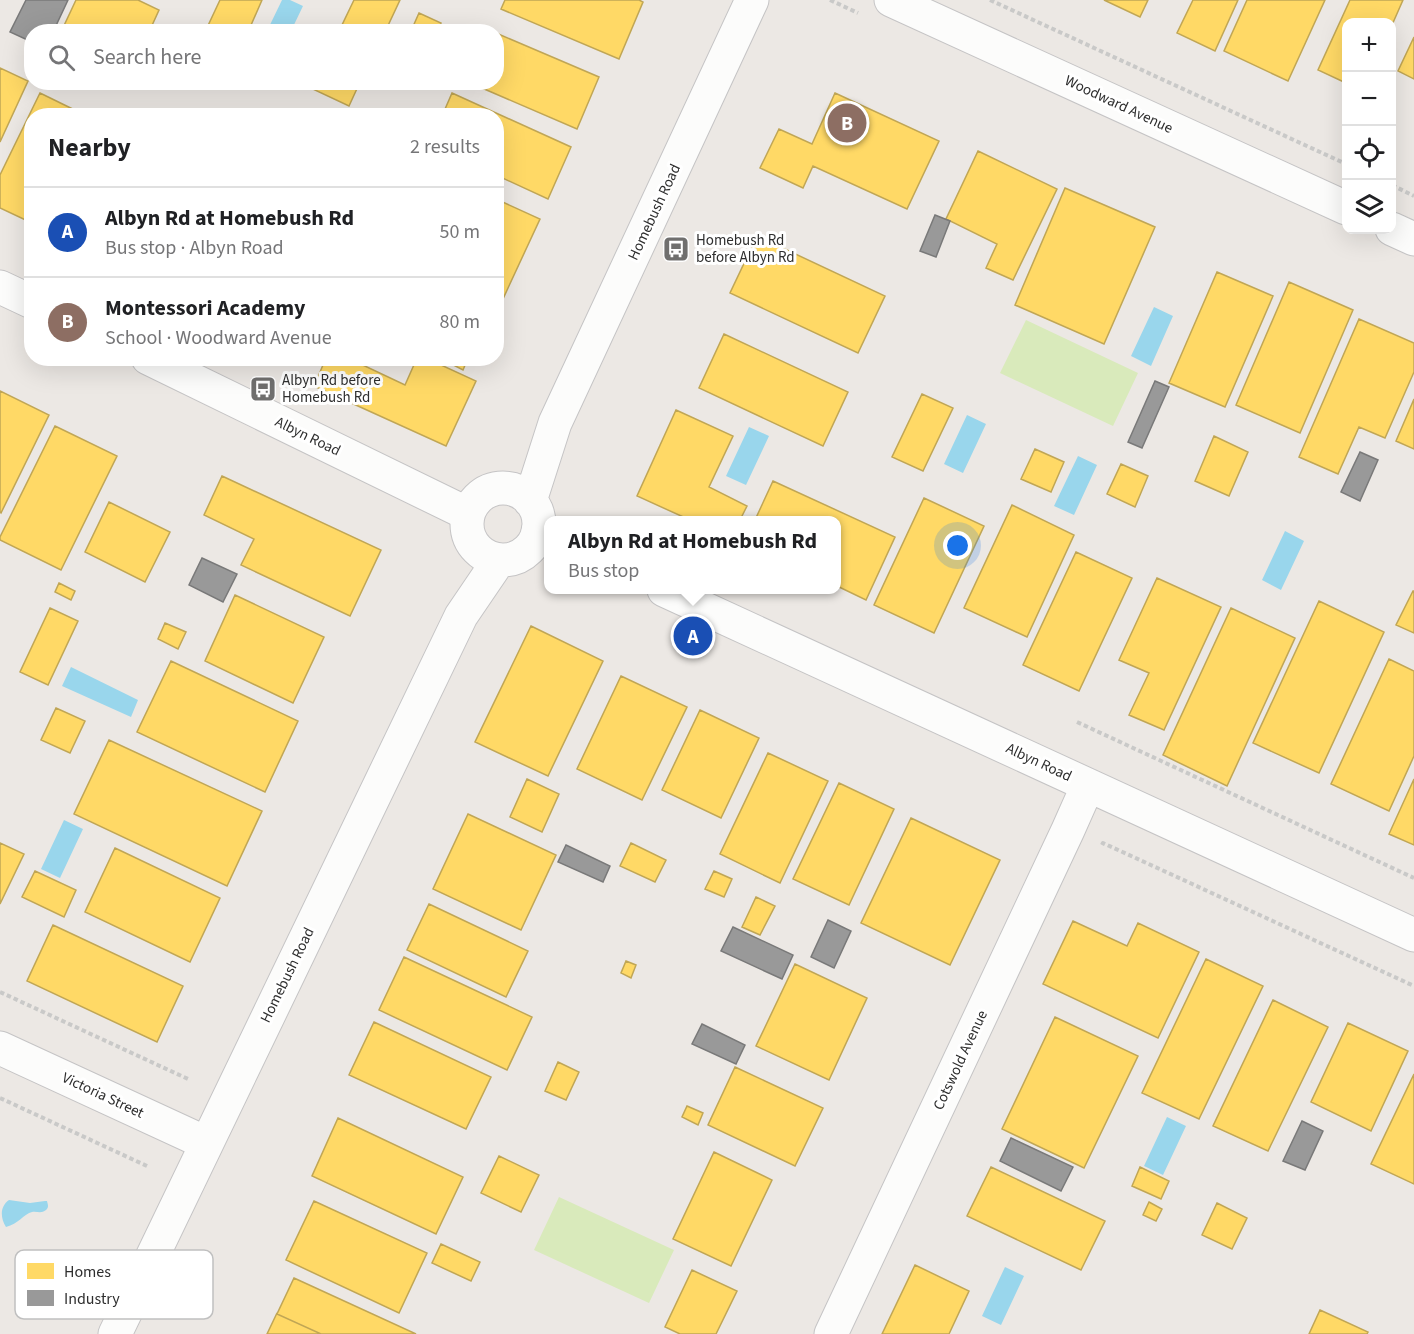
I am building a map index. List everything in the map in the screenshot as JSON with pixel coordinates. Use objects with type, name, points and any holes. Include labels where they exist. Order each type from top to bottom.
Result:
[{"type":"street","name":"Homebush Road","points":[[155,1250],[489,555],[508,560],[531,547],[532,514],[555,423],[752,0]]},
{"type":"street","name":"Woodward Avenue","points":[[891,0],[1342,206]]},
{"type":"street","points":[[1396,231],[1414,239]]},
{"type":"street","points":[[0,287],[24,298]]},
{"type":"street","name":"Albyn Road","points":[[164,366],[468,514]]},
{"type":"street","points":[[489,555],[470,537],[467,530],[468,514],[481,496],[494,489],[532,514]]},
{"type":"street","name":"Albyn Road","points":[[673,594],[1414,935]]},
{"type":"street","name":"Cotswold Avenue","points":[[831,1334],[1088,785]]},
{"type":"street","name":"Victoria Street","points":[[0,1048],[206,1143]]},
{"type":"street","name":"Homebush Road","points":[[115,1334],[122,1319]]},
{"type":"path","points":[[990,0],[1342,162]]},
{"type":"path","points":[[1396,187],[1414,196]]},
{"type":"path","points":[[1077,722],[1414,878]]},
{"type":"path","points":[[1103,843],[1414,986]]},
{"type":"path","points":[[0,992],[188,1079]]},
{"type":"path","points":[[0,1098],[147,1166]]},
{"type":"green space","points":[[1026,320],[1138,373],[1113,426],[1000,373]]},
{"type":"green space","points":[[559,1197],[674,1250],[649,1303],[534,1250]]},
{"type":"water","points":[[282,0],[290,0],[303,6],[294,24],[270,24]]},
{"type":"water","points":[[1154,307],[1173,316],[1151,366],[1131,356]]},
{"type":"water","points":[[967,415],[986,424],[963,473],[944,464]]},
{"type":"water","points":[[749,427],[769,436],[746,485],[726,476]]},
{"type":"water","points":[[1078,456],[1097,465],[1074,515],[1054,506]]},
{"type":"water","points":[[1285,531],[1304,541],[1281,590],[1262,580]]},
{"type":"water","points":[[71,667],[138,700],[131,717],[62,686]]},
{"type":"water","points":[[64,820],[83,829],[60,878],[41,869]]},
{"type":"water","points":[[1167,1117],[1186,1126],[1163,1175],[1144,1166]]},
{"type":"water","points":[[9,1200],[30,1203],[47,1201],[48,1207],[42,1212],[29,1213],[6,1227],[2,1212]]},
{"type":"water","points":[[1005,1267],[1024,1276],[1001,1325],[982,1316]]},
{"type":"building: Homes","points":[[76,0],[138,0],[159,10],[153,24],[65,24]]},
{"type":"building: Homes","points":[[220,0],[262,0],[252,24],[209,24]]},
{"type":"building: Homes","points":[[354,0],[400,0],[389,24],[342,24]]},
{"type":"building: Homes","points":[[505,0],[639,0],[643,2],[619,59],[501,9]]},
{"type":"building: Homes","points":[[1104,0],[1148,0],[1140,17]]},
{"type":"building: Homes","points":[[1193,0],[1238,0],[1215,51],[1177,33]]},
{"type":"building: Homes","points":[[1247,0],[1325,0],[1288,81],[1224,51]]},
{"type":"building: Homes","points":[[1350,0],[1403,0],[1395,18],[1342,18],[1342,81],[1318,70]]},
{"type":"building: Homes","points":[[419,13],[441,23],[440,24],[414,24]]},
{"type":"building: Homes","points":[[504,36],[599,77],[577,129],[487,90],[504,90]]},
{"type":"building: Homes","points":[[1414,37],[1414,79],[1398,71]]},
{"type":"building: Homes","points":[[0,68],[24,79],[24,90],[0,142]]},
{"type":"building: Homes","points":[[315,90],[356,90],[349,106]]},
{"type":"building: Homes","points":[[40,93],[71,108],[33,108]]},
{"type":"building: Homes","points":[[452,93],[485,108],[445,108]]},
{"type":"building: Homes","points":[[835,93],[939,141],[907,209],[813,166],[803,188],[760,168],[779,129],[812,144]]},
{"type":"building: Homes","points":[[504,117],[571,147],[548,199],[504,179]]},
{"type":"building: Homes","points":[[24,126],[24,219],[0,208],[0,175]]},
{"type":"building: Homes","points":[[978,151],[1057,189],[1013,280],[986,268],[997,244],[946,219]]},
{"type":"building: Homes","points":[[1065,188],[1155,227],[1104,344],[1015,305]]},
{"type":"building: Homes","points":[[504,203],[540,219],[504,297]]},
{"type":"building: Homes","points":[[757,236],[885,296],[858,353],[730,293]]},
{"type":"building: Homes","points":[[1217,272],[1273,296],[1225,407],[1169,383]]},
{"type":"building: Homes","points":[[1289,282],[1353,310],[1300,433],[1236,405]]},
{"type":"building: Homes","points":[[1359,319],[1414,343],[1414,372],[1385,438],[1359,427],[1338,474],[1299,457]]},
{"type":"building: Homes","points":[[724,334],[848,392],[823,446],[699,388]]},
{"type":"building: Homes","points":[[323,366],[365,366],[405,385],[413,366],[443,366],[476,381],[446,446],[314,386]]},
{"type":"building: Homes","points":[[0,391],[49,415],[1,513],[0,512]]},
{"type":"building: Homes","points":[[922,394],[953,408],[923,471],[892,457]]},
{"type":"building: Homes","points":[[1414,399],[1414,449],[1396,441]]},
{"type":"building: Homes","points":[[676,410],[733,436],[709,487],[747,506],[742,516],[681,516],[637,496]]},
{"type":"building: Homes","points":[[55,426],[117,456],[61,570],[0,540]]},
{"type":"building: Homes","points":[[1214,436],[1248,452],[1229,496],[1195,481]]},
{"type":"building: Homes","points":[[1035,449],[1064,462],[1051,492],[1021,479]]},
{"type":"building: Homes","points":[[1121,464],[1148,476],[1135,507],[1107,494]]},
{"type":"building: Homes","points":[[222,476],[381,550],[350,616],[241,565],[254,539],[204,515]]},
{"type":"building: Homes","points":[[773,481],[895,537],[866,600],[841,588],[841,516],[757,516]]},
{"type":"building: Homes","points":[[924,498],[984,526],[934,633],[874,605]]},
{"type":"building: Homes","points":[[109,502],[170,532],[145,582],[85,552]]},
{"type":"building: Homes","points":[[1012,505],[1074,535],[1027,637],[964,608]]},
{"type":"building: Homes","points":[[1076,552],[1132,578],[1079,691],[1023,665]]},
{"type":"building: Homes","points":[[1157,578],[1221,607],[1164,730],[1129,715],[1149,673],[1119,660]]},
{"type":"building: Homes","points":[[59,583],[75,591],[71,600],[55,592]]},
{"type":"building: Homes","points":[[1414,591],[1414,633],[1396,625]]},
{"type":"building: Homes","points":[[235,595],[324,637],[293,703],[205,661]]},
{"type":"building: Homes","points":[[1319,601],[1384,632],[1319,773],[1253,743]]},
{"type":"building: Homes","points":[[50,608],[78,621],[48,685],[20,672]]},
{"type":"building: Homes","points":[[1231,608],[1295,638],[1227,786],[1163,755]]},
{"type":"building: Homes","points":[[165,623],[186,632],[178,649],[158,639]]},
{"type":"building: Homes","points":[[531,626],[603,661],[548,776],[475,742]]},
{"type":"building: Homes","points":[[1389,659],[1414,671],[1414,756],[1389,811],[1331,784]]},
{"type":"building: Homes","points":[[171,661],[298,721],[265,792],[137,732]]},
{"type":"building: Homes","points":[[621,676],[687,707],[642,800],[577,769]]},
{"type":"building: Homes","points":[[56,708],[85,721],[70,753],[41,740]]},
{"type":"building: Homes","points":[[700,710],[759,738],[721,818],[662,790]]},
{"type":"building: Homes","points":[[109,740],[262,811],[227,886],[74,814]]},
{"type":"building: Homes","points":[[768,753],[828,781],[780,883],[720,854]]},
{"type":"building: Homes","points":[[527,779],[559,794],[542,832],[510,817]]},
{"type":"building: Homes","points":[[1414,779],[1414,845],[1389,834]]},
{"type":"building: Homes","points":[[839,783],[894,809],[849,905],[793,879]]},
{"type":"building: Homes","points":[[468,814],[556,855],[521,930],[433,889]]},
{"type":"building: Homes","points":[[911,818],[1000,860],[950,965],[861,923]]},
{"type":"building: Homes","points":[[0,843],[24,854],[0,904]]},
{"type":"building: Homes","points":[[631,843],[666,860],[655,882],[620,866]]},
{"type":"building: Homes","points":[[115,848],[220,898],[190,962],[85,912]]},
{"type":"building: Homes","points":[[35,871],[76,890],[64,917],[22,897]]},
{"type":"building: Homes","points":[[714,871],[732,879],[724,897],[705,889]]},
{"type":"building: Homes","points":[[756,897],[775,906],[760,935],[742,927]]},
{"type":"building: Homes","points":[[429,904],[528,951],[506,997],[407,950]]},
{"type":"building: Homes","points":[[1073,921],[1127,946],[1138,923],[1199,952],[1158,1038],[1043,984]]},
{"type":"building: Homes","points":[[53,925],[183,986],[157,1042],[27,981]]},
{"type":"building: Homes","points":[[404,957],[532,1017],[507,1070],[379,1010]]},
{"type":"building: Homes","points":[[1206,959],[1263,986],[1199,1119],[1142,1093]]},
{"type":"building: Homes","points":[[626,961],[636,965],[631,978],[621,973]]},
{"type":"building: Homes","points":[[795,964],[867,998],[829,1080],[756,1046]]},
{"type":"building: Homes","points":[[1273,1000],[1328,1027],[1268,1151],[1213,1126]]},
{"type":"building: Homes","points":[[1055,1017],[1138,1056],[1084,1168],[1002,1129]]},
{"type":"building: Homes","points":[[374,1022],[491,1077],[466,1129],[349,1075]]},
{"type":"building: Homes","points":[[1348,1023],[1408,1051],[1371,1131],[1311,1102]]},
{"type":"building: Homes","points":[[558,1062],[579,1072],[566,1100],[545,1091]]},
{"type":"building: Homes","points":[[735,1067],[823,1108],[795,1166],[708,1125]]},
{"type":"building: Homes","points":[[1414,1074],[1414,1184],[1371,1164]]},
{"type":"building: Homes","points":[[687,1106],[703,1113],[698,1125],[682,1117]]},
{"type":"building: Homes","points":[[338,1118],[463,1177],[436,1234],[312,1176]]},
{"type":"building: Homes","points":[[714,1152],[772,1180],[731,1266],[673,1239]]},
{"type":"building: Homes","points":[[499,1156],[539,1175],[521,1212],[481,1193]]},
{"type":"building: Homes","points":[[991,1167],[1105,1221],[1081,1270],[967,1216]]},
{"type":"building: Homes","points":[[1140,1167],[1169,1181],[1161,1199],[1132,1186]]},
{"type":"building: Homes","points":[[314,1201],[427,1253],[399,1313],[286,1260]]},
{"type":"building: Homes","points":[[1149,1202],[1162,1209],[1156,1221],[1143,1215]]},
{"type":"building: Homes","points":[[1217,1203],[1247,1218],[1232,1249],[1202,1235]]},
{"type":"building: Homes","points":[[441,1244],[480,1262],[471,1281],[432,1263]]},
{"type":"building: Homes","points":[[915,1265],[969,1291],[949,1334],[882,1334]]},
{"type":"building: Homes","points":[[692,1270],[737,1291],[716,1334],[680,1334],[665,1327]]},
{"type":"building: Homes","points":[[294,1278],[416,1334],[321,1334],[277,1314]]},
{"type":"building: Homes","points":[[1320,1310],[1368,1332],[1367,1334],[1309,1334]]},
{"type":"building: Homes","points":[[277,1314],[321,1334],[267,1334]]},
{"type":"building: Industry","points":[[26,0],[68,0],[57,24],[24,24],[24,38],[10,32]]},
{"type":"building: Industry","points":[[935,215],[950,221],[936,257],[920,251]]},
{"type":"building: Industry","points":[[1155,381],[1169,387],[1142,448],[1128,442]]},
{"type":"building: Industry","points":[[1360,452],[1378,460],[1360,501],[1341,492]]},
{"type":"building: Industry","points":[[202,558],[237,574],[223,602],[189,585]]},
{"type":"building: Industry","points":[[566,845],[610,866],[603,882],[558,862]]},
{"type":"building: Industry","points":[[828,920],[851,931],[834,968],[811,957]]},
{"type":"building: Industry","points":[[733,927],[793,955],[782,979],[721,951]]},
{"type":"building: Industry","points":[[702,1024],[745,1045],[736,1064],[692,1044]]},
{"type":"building: Industry","points":[[1302,1121],[1323,1131],[1305,1170],[1283,1161]]},
{"type":"building: Industry","points":[[1011,1138],[1073,1167],[1061,1191],[1000,1161]]},
{"type":"place","name":"Montessori Academy","points":[[847,123]]},
{"type":"place","name":"Homebush Rd before Albyn Rd","points":[[676,249]]},
{"type":"place","name":"Albyn Rd before Homebush Rd","points":[[263,389]]},
{"type":"place","name":"Albyn Rd at Homebush Rd","points":[[693,636]]}]
